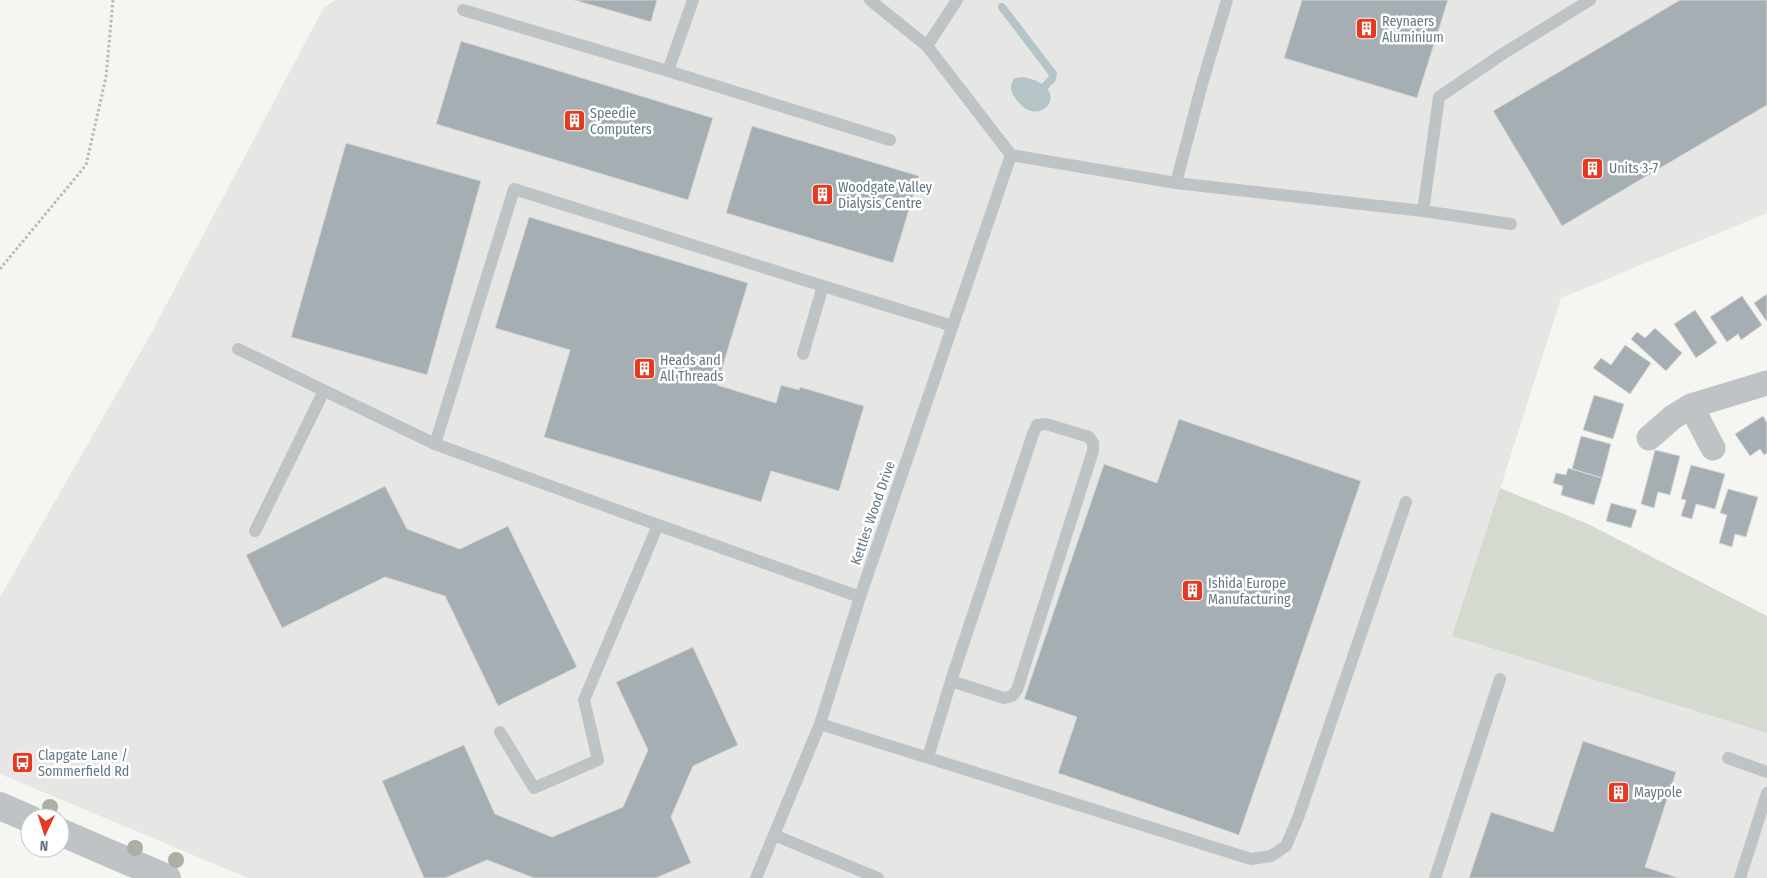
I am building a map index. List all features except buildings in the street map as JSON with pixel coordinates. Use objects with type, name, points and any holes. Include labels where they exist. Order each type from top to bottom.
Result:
[{"type":"street","points":[[1649,438],[1673,417],[1691,406],[1767,383]]},
{"type":"street","points":[[1691,406],[1713,448]]},
{"type":"street","points":[[0,806],[20,815]]},
{"type":"street","points":[[70,836],[167,878]]},
{"type":"lane","points":[[668,71],[693,0]]},
{"type":"lane","points":[[870,0],[928,46],[1011,155],[1176,183],[1511,224]]},
{"type":"lane","points":[[928,46],[958,0]]},
{"type":"lane","points":[[1176,183],[1202,84],[1227,0]]},
{"type":"lane","points":[[1423,212],[1439,97],[1504,53],[1590,0]]},
{"type":"lane","points":[[463,10],[890,140]]},
{"type":"lane","name":"Kettles Wood Drive","points":[[756,878],[820,724],[860,596],[1011,155]]},
{"type":"lane","points":[[435,444],[514,189],[952,326]]},
{"type":"lane","points":[[804,354],[823,286]]},
{"type":"lane","points":[[238,349],[435,444],[860,596]]},
{"type":"lane","points":[[255,531],[324,391]]},
{"type":"lane","points":[[928,757],[951,681],[1037,425],[1046,424],[1089,437],[1093,443],[1093,451],[1017,690],[1012,696],[1004,698],[951,681]]},
{"type":"lane","points":[[820,724],[1251,859],[1271,856],[1286,846],[1298,818],[1406,502]]},
{"type":"lane","points":[[500,732],[534,788],[598,760],[584,700],[658,525]]},
{"type":"lane","points":[[1434,878],[1500,678]]},
{"type":"lane","points":[[1728,758],[1767,772]]},
{"type":"lane","points":[[1740,878],[1767,793]]},
{"type":"lane","points":[[774,835],[863,875],[878,878]]},
{"type":"path","points":[[0,269],[86,165],[106,77],[113,0]]},
{"type":"shaded area","points":[[336,0],[1767,0],[1767,213],[1561,298],[1453,636],[1767,733],[1767,878],[248,878],[0,774],[0,597],[148,339],[324,7]]},
{"type":"shaded area","points":[[1022,77],[1039,82],[1048,89],[1051,97],[1049,105],[1043,110],[1035,112],[1025,108],[1014,96],[1011,91],[1012,83],[1015,78]]},
{"type":"shaded area","points":[[1500,488],[1588,524],[1767,616],[1767,733],[1452,636]]},
{"type":"waterway","points":[[1002,7],[1053,74],[1052,79],[1045,86]]},
{"type":"place","name":"Reynaers Aluminium","points":[[1366,29]]},
{"type":"place","name":"Speedie Computers","points":[[574,121]]},
{"type":"place","name":"Units 3-7","points":[[1593,168]]},
{"type":"place","name":"Woodgate Valley Dialysis Centre","points":[[822,195]]},
{"type":"place","name":"Heads and All Threads","points":[[644,368]]},
{"type":"place","name":"Ishida Europe Manufacturing","points":[[1192,591]]},
{"type":"place","name":"Clapgate Lane / Sommerfield Rd","points":[[22,763]]},
{"type":"place","name":"Maypole","points":[[1618,792]]}]
